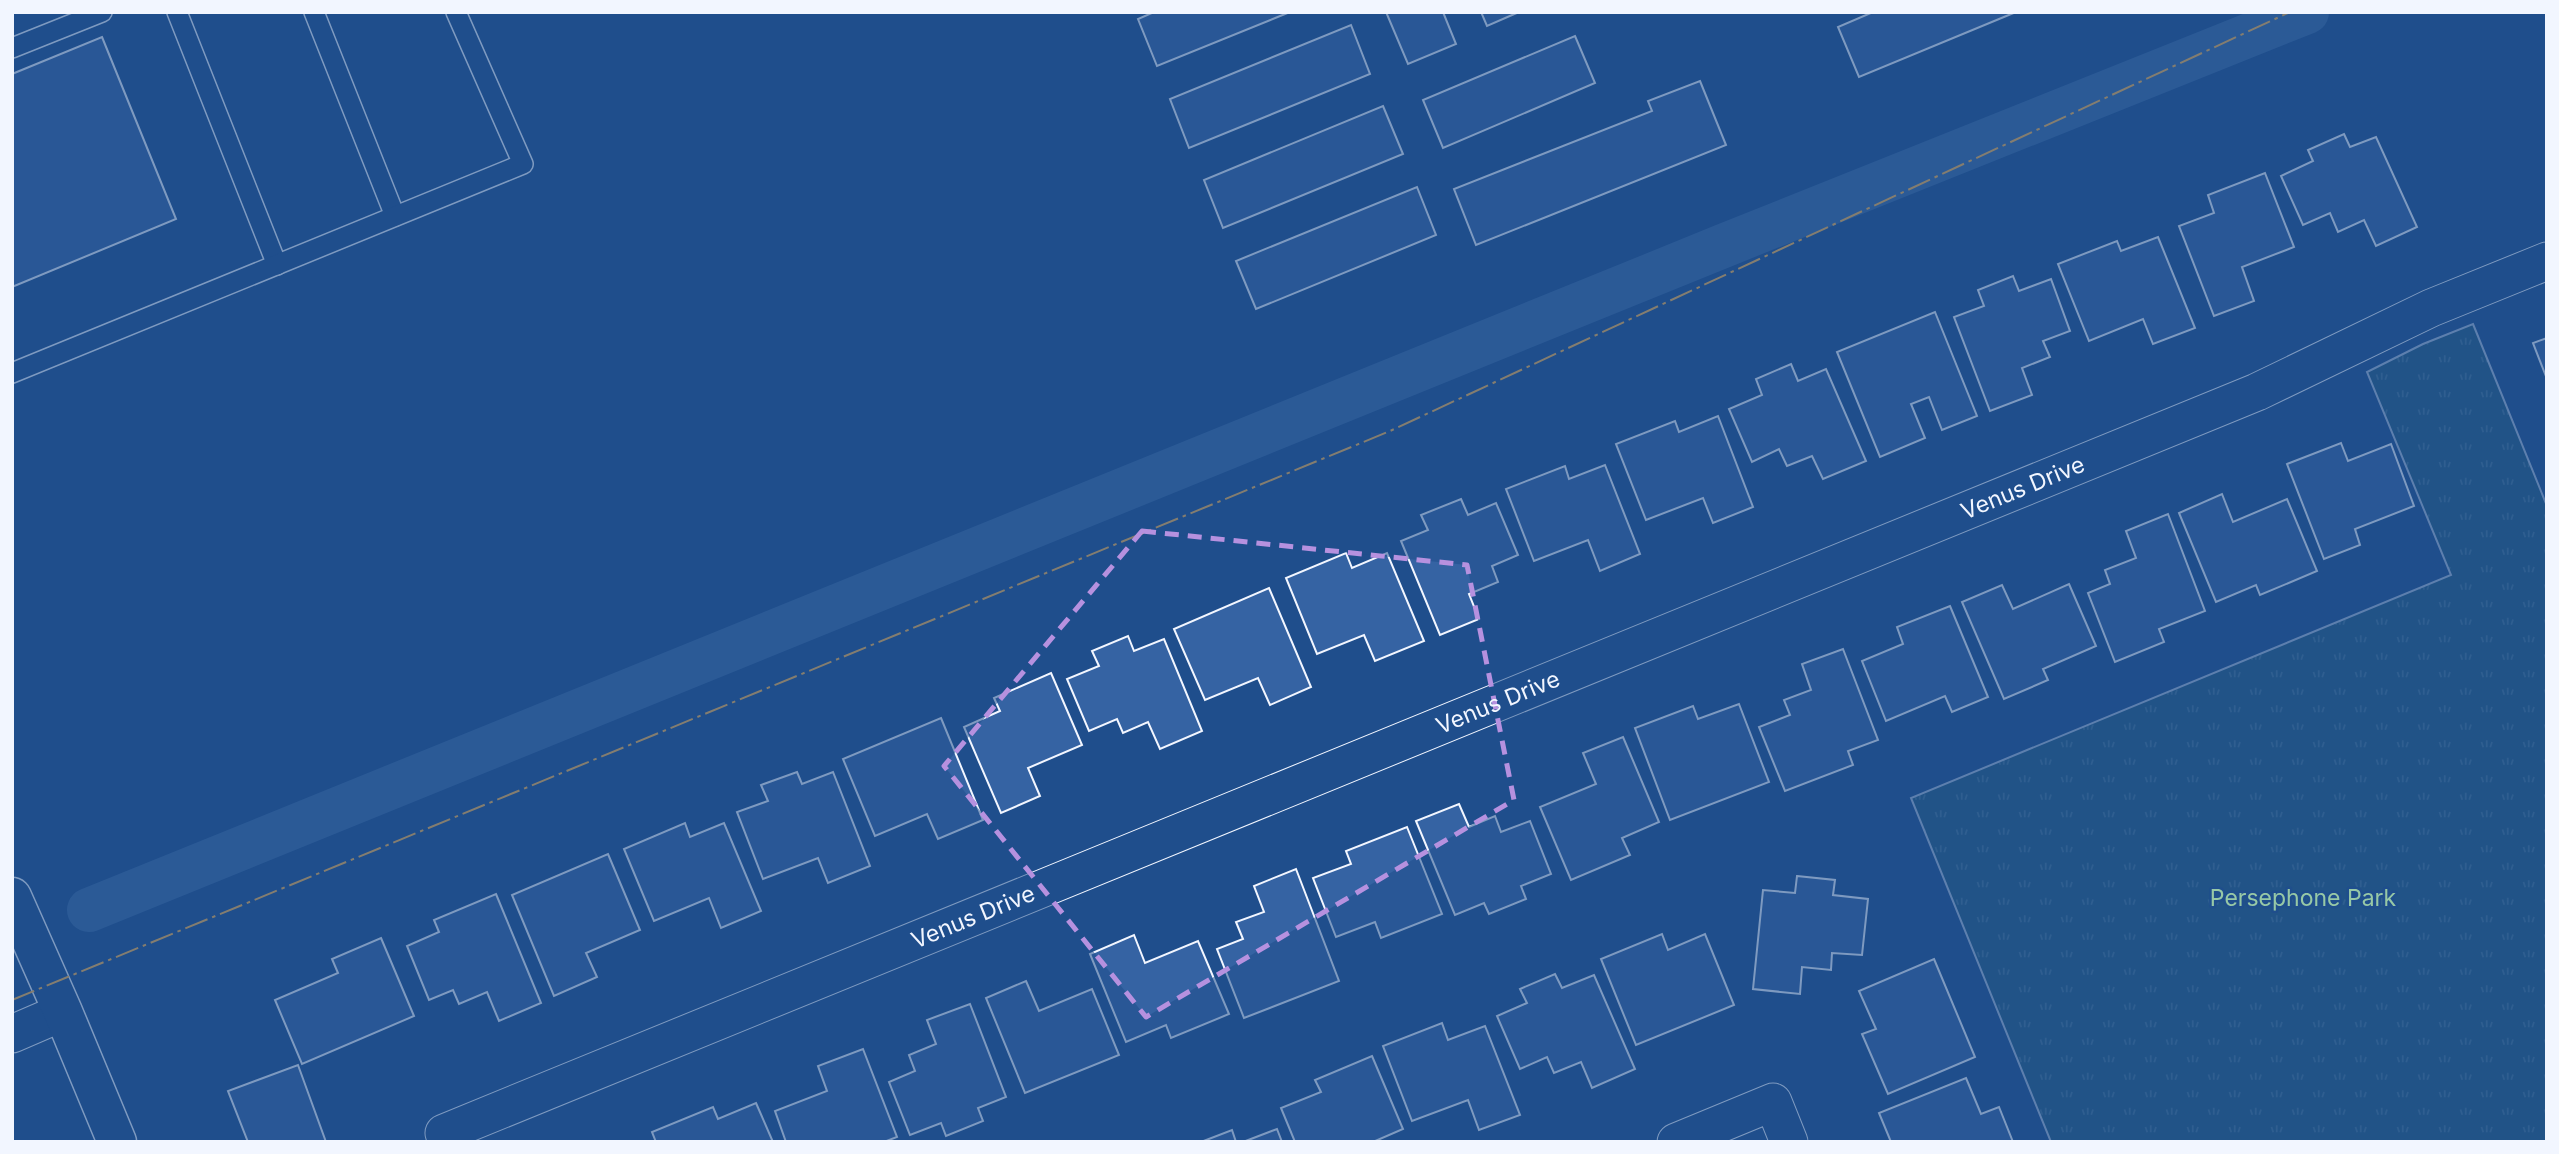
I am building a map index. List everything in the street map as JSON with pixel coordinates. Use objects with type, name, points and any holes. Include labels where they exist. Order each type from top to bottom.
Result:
[{"type":"main road","points":[[12,897],[117,1142]]},
{"type":"street","name":"Venus Drive","points":[[446,1137],[2257,392],[2431,308],[2547,261]]},
{"type":"street","points":[[12,1034],[63,1012]]},
{"type":"street","points":[[1676,1142],[1773,1102],[1789,1142]]},
{"type":"lane","points":[[12,48],[102,12]]},
{"type":"lane","points":[[177,12],[277,265]]},
{"type":"lane","points":[[314,12],[395,216]]},
{"type":"lane","points":[[12,373],[523,164],[456,12]]},
{"type":"highlighted area","points":[[1142,531],[1467,565],[1514,800],[1146,1017],[944,766]]},
{"type":"green space","name":"Persephone Park","points":[[2473,324],[2547,506],[2547,1142],[2051,1142],[1911,798],[2451,575],[2367,372],[2423,344]]},
{"type":"building","points":[[1154,12],[1290,12],[1157,66],[1138,19]]},
{"type":"building","points":[[1386,12],[1443,12],[1456,44],[1408,64]]},
{"type":"building","points":[[1481,12],[1519,12],[1487,26]]},
{"type":"building","points":[[1873,12],[2016,12],[1859,77],[1838,27]]},
{"type":"building","points":[[1351,25],[1370,74],[1189,148],[1170,99]]},
{"type":"building","points":[[1575,36],[1595,83],[1443,148],[1423,100]]},
{"type":"building","points":[[102,37],[176,219],[12,287],[12,74]]},
{"type":"building","points":[[1700,81],[1726,145],[1476,245],[1454,189],[1652,111],[1648,101]]},
{"type":"building","points":[[1383,106],[1403,154],[1223,228],[1204,180]]},
{"type":"building","points":[[2344,134],[2350,147],[2376,137],[2417,227],[2376,246],[2364,220],[2338,232],[2330,213],[2303,225],[2281,176],[2313,161],[2308,150]]},
{"type":"building","points":[[2265,173],[2294,247],[2242,267],[2254,301],[2214,316],[2179,226],[2214,213],[2208,195]]},
{"type":"building","points":[[1417,187],[1436,235],[1256,309],[1236,261]]},
{"type":"building","points":[[2158,237],[2195,328],[2153,344],[2143,319],[2089,341],[2058,264],[2117,241],[2121,251]]},
{"type":"building","points":[[2013,276],[2019,291],[2051,279],[2070,331],[2043,341],[2050,357],[2022,368],[2032,395],[1990,411],[1954,317],[1984,306],[1978,290]]},
{"type":"building","points":[[1935,312],[1977,416],[1942,430],[1929,397],[1911,404],[1925,438],[1880,457],[1837,352]]},
{"type":"building","points":[[2547,338],[2547,379],[2533,343]]},
{"type":"building","points":[[1791,364],[1798,381],[1826,369],[1866,461],[1823,479],[1812,456],[1787,466],[1779,449],[1752,462],[1729,409],[1762,395],[1756,379]]},
{"type":"building","points":[[1718,416],[1753,507],[1713,523],[1703,498],[1646,520],[1616,444],[1675,421],[1679,432]]},
{"type":"building","points":[[2341,443],[2348,461],[2391,444],[2414,506],[2355,529],[2360,545],[2324,559],[2287,464]]},
{"type":"building","points":[[1605,465],[1640,554],[1600,571],[1588,540],[1534,561],[1506,489],[1565,466],[1569,479]]},
{"type":"building","points":[[2222,494],[2233,522],[2287,499],[2317,571],[2260,595],[2256,585],[2216,602],[2179,513]]},
{"type":"building","points":[[1461,499],[1468,515],[1496,503],[1518,555],[1492,566],[1498,582],[1469,594],[1479,619],[1440,635],[1401,541],[1428,530],[1421,515]]},
{"type":"building","points":[[2168,514],[2205,611],[2159,629],[2164,642],[2115,662],[2088,593],[2110,584],[2105,570],[2136,558],[2126,531]]},
{"type":"building","points":[[1346,553],[1352,568],[1387,553],[1424,641],[1375,661],[1364,635],[1317,654],[1286,578]]},
{"type":"building","points":[[2069,584],[2096,646],[2043,669],[2048,680],[2004,699],[1962,602],[2002,585],[2013,609]]},
{"type":"building","points":[[1269,588],[1311,687],[1270,705],[1258,678],[1205,700],[1174,629]]},
{"type":"building","points":[[1950,606],[1988,697],[1952,712],[1945,696],[1886,721],[1862,661],[1903,644],[1897,627]]},
{"type":"building","points":[[1128,636],[1134,651],[1164,639],[1202,731],[1160,749],[1148,722],[1123,733],[1117,719],[1089,731],[1067,679],[1099,666],[1092,651]]},
{"type":"building","points":[[1843,649],[1878,740],[1848,751],[1853,765],[1785,791],[1759,727],[1790,715],[1784,700],[1811,690],[1802,664]]},
{"type":"building","points":[[1051,673],[1082,745],[1028,768],[1040,796],[1001,813],[964,727],[1000,711],[994,698]]},
{"type":"building","points":[[1739,704],[1769,782],[1670,820],[1635,728],[1693,706],[1698,719]]},
{"type":"building","points":[[941,718],[983,820],[938,839],[927,814],[875,836],[843,759]]},
{"type":"building","points":[[1623,737],[1659,822],[1622,838],[1630,855],[1571,880],[1540,807],[1596,784],[1583,753]]},
{"type":"building","points":[[797,772],[802,784],[833,772],[870,866],[828,883],[818,858],[763,879],[737,812],[768,801],[761,785]]},
{"type":"building","points":[[1459,804],[1469,827],[1495,816],[1501,832],[1530,821],[1551,874],[1521,886],[1526,899],[1489,914],[1484,903],[1455,915],[1416,821]]},
{"type":"building","points":[[685,823],[690,837],[724,823],[761,911],[721,928],[709,898],[654,921],[624,849]]},
{"type":"building","points":[[1407,827],[1442,914],[1381,938],[1375,922],[1336,937],[1313,878],[1351,864],[1346,851]]},
{"type":"building","points":[[608,854],[640,930],[586,953],[597,977],[554,996],[512,895]]},
{"type":"building","points":[[1296,869],[1339,981],[1244,1018],[1217,949],[1243,939],[1236,922],[1264,912],[1254,886]]},
{"type":"building","points":[[1797,876],[1835,880],[1833,895],[1868,899],[1862,955],[1832,953],[1831,970],[1802,967],[1800,994],[1753,989],[1763,890],[1795,893]]},
{"type":"building","points":[[496,894],[541,1003],[499,1021],[487,992],[459,1004],[453,990],[429,1000],[407,946],[439,932],[434,920]]},
{"type":"building","points":[[1662,934],[1668,950],[1705,934],[1734,1005],[1636,1045],[1601,959]]},
{"type":"building","points":[[1134,935],[1145,963],[1198,941],[1229,1014],[1171,1038],[1166,1025],[1126,1042],[1090,954]]},
{"type":"building","points":[[381,938],[414,1016],[302,1064],[275,1000],[338,973],[332,959]]},
{"type":"building","points":[[1934,959],[1975,1057],[1888,1094],[1862,1034],[1876,1029],[1859,991]]},
{"type":"building","points":[[1555,974],[1562,988],[1594,975],[1635,1069],[1592,1088],[1581,1062],[1554,1073],[1547,1057],[1520,1069],[1497,1016],[1527,1003],[1520,989]]},
{"type":"building","points":[[1026,981],[1039,1011],[1092,989],[1119,1055],[1025,1093],[986,998]]},
{"type":"building","points":[[970,1004],[1006,1097],[978,1108],[983,1121],[946,1136],[941,1123],[910,1135],[889,1082],[915,1071],[909,1055],[936,1044],[927,1020]]},
{"type":"building","points":[[1442,1023],[1448,1040],[1485,1026],[1520,1115],[1479,1130],[1468,1100],[1412,1121],[1383,1046]]},
{"type":"building","points":[[863,1049],[897,1137],[884,1142],[786,1142],[775,1111],[827,1091],[818,1066]]},
{"type":"building","points":[[1372,1056],[1403,1129],[1373,1142],[1295,1142],[1281,1108],[1321,1092],[1315,1080]]},
{"type":"building","points":[[298,1065],[326,1142],[248,1142],[228,1091]]},
{"type":"building","points":[[1966,1078],[1981,1114],[1999,1107],[2013,1142],[1891,1142],[1879,1113]]},
{"type":"building","points":[[756,1103],[773,1142],[656,1142],[652,1132],[713,1107],[718,1119]]},
{"type":"building","points":[[1277,1129],[1282,1142],[1243,1142]]},
{"type":"building","points":[[1232,1130],[1236,1142],[1201,1142]]},
{"type":"waterway","points":[[89,910],[1723,246],[2307,12]]},
{"type":"power","points":[[12,1000],[1390,431],[2290,12]]}]
